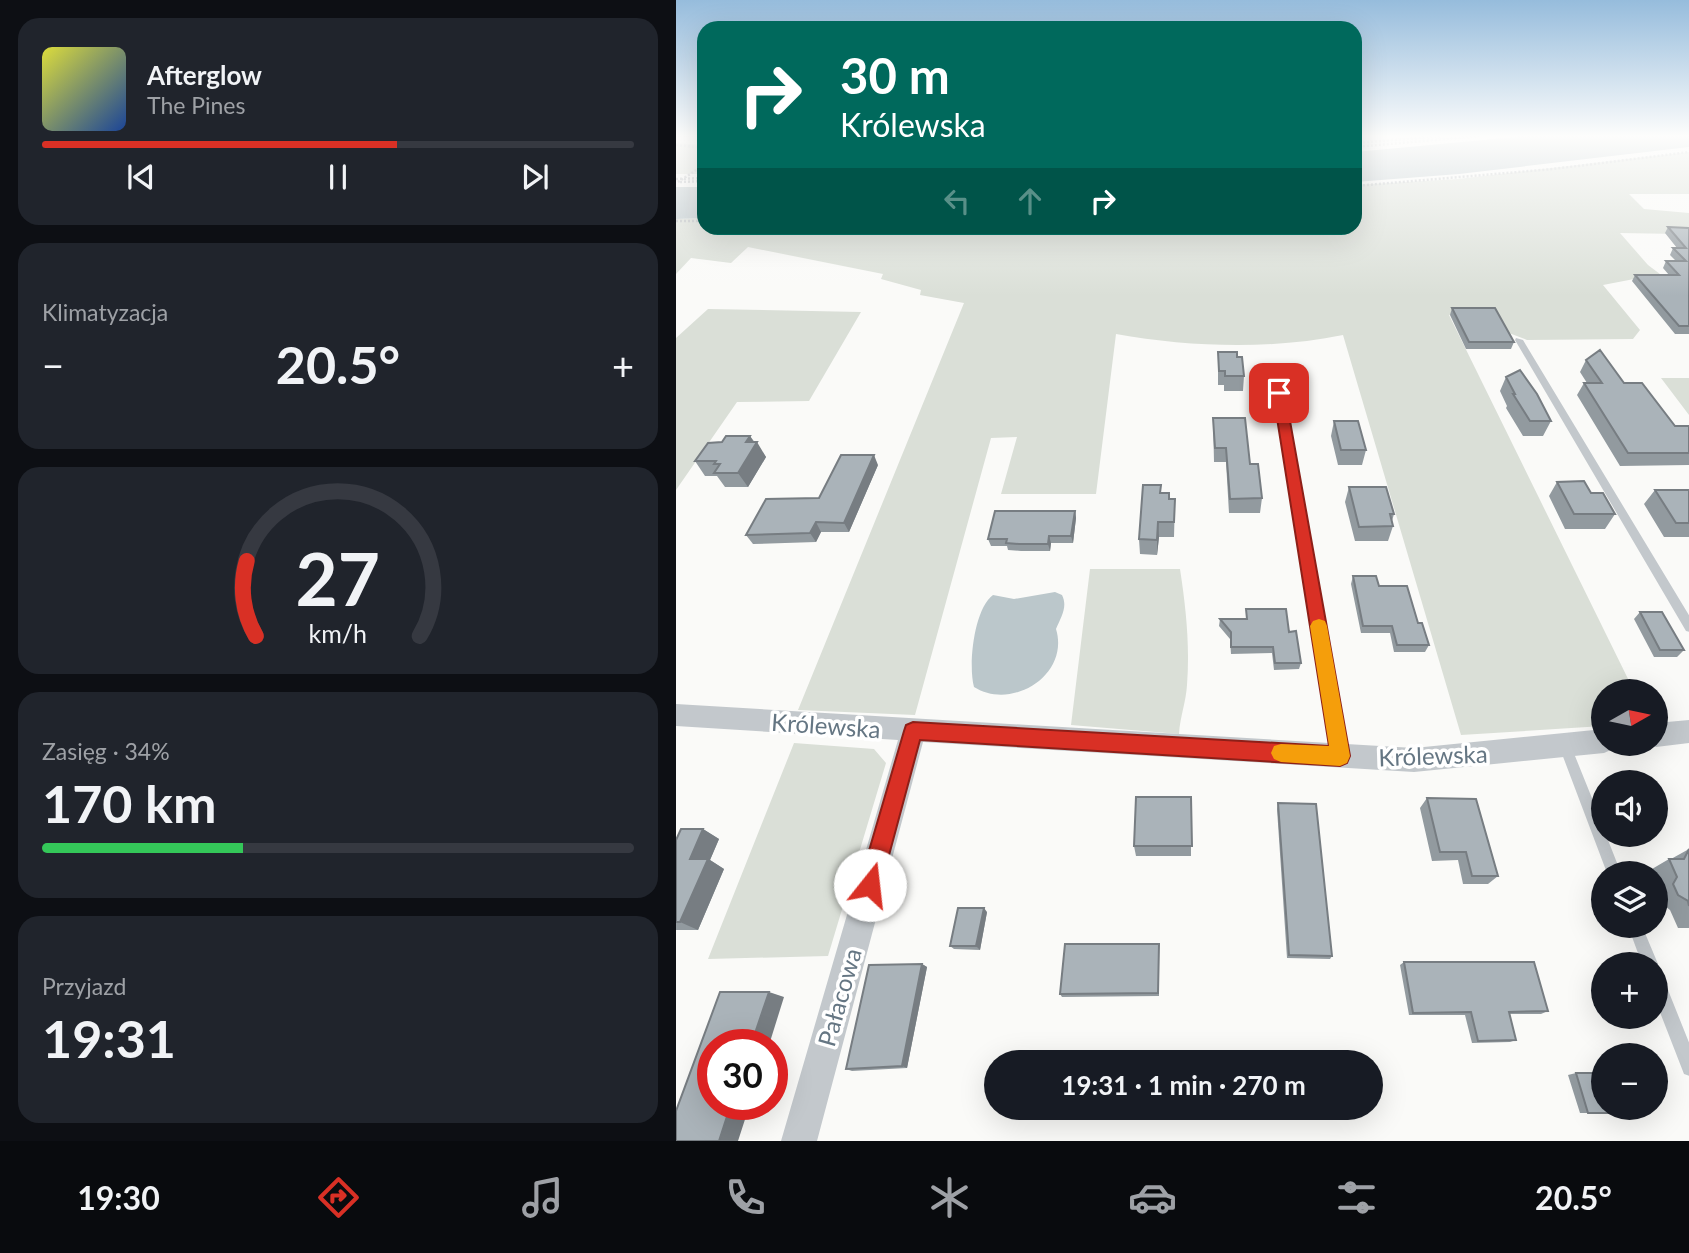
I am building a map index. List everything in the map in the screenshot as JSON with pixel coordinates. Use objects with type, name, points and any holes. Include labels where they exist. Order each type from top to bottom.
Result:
[{"type":"street","name":"Królewska","points":[[676,715],[1414,760],[1591,743]]},
{"type":"street","name":"Pałacowa","points":[[799,1141],[913,731]]},
{"type":"street","points":[[1668,734],[1689,732]]},
{"type":"lane","points":[[1519,340],[1689,628]]},
{"type":"lane","points":[[1279,393],[1340,756]]},
{"type":"lane","points":[[1565,746],[1609,861]]},
{"type":"lane","points":[[1668,1013],[1689,1068]]},
{"type":"path","points":[[676,221],[697,221]]},
{"type":"shaded area","points":[[676,189],[697,189],[697,218],[676,219]]},
{"type":"shaded area","points":[[1362,189],[1689,189],[1689,194],[1629,194],[1644,209],[1690,213],[1689,231],[1678,234],[1620,233],[1648,265],[1660,274],[1603,285],[1640,330],[1633,339],[1527,340],[1509,333],[1493,307],[1449,315],[1628,679],[1591,679],[1591,727],[1461,735],[1343,335],[1287,343],[1230,345],[1172,342],[1116,334],[1096,494],[1001,494],[1017,437],[991,438],[915,715],[798,710],[964,303],[920,295],[921,290],[881,279],[883,274],[748,247],[731,263],[691,258],[676,274],[676,219],[697,218],[697,235],[1362,235]]},
{"type":"shaded area","points":[[708,309],[861,312],[809,401],[737,402],[676,490],[676,338]]},
{"type":"shaded area","points":[[1661,378],[1689,378],[1689,415]]},
{"type":"shaded area","points":[[1090,569],[1180,569],[1188,656],[1179,734],[1071,725]]},
{"type":"shaded area","points":[[1055,592],[1062,595],[1064,608],[1056,629],[1058,646],[1054,661],[1046,674],[1034,684],[1005,695],[974,687],[972,652],[977,624],[986,602],[993,595],[1014,599]]},
{"type":"shaded area","points":[[794,743],[874,749],[886,763],[828,956],[708,959]]},
{"type":"building","points":[[1668,227],[1689,228],[1689,326],[1679,326],[1635,275],[1679,275],[1666,261],[1686,261],[1673,248],[1686,248]]},
{"type":"building","points":[[1452,308],[1495,308],[1514,342],[1469,342]]},
{"type":"building","points":[[1600,350],[1624,383],[1642,383],[1675,426],[1689,426],[1689,453],[1628,453],[1584,383],[1602,383],[1586,360]]},
{"type":"building","points":[[1218,352],[1237,352],[1237,357],[1242,357],[1244,376],[1225,376],[1225,371],[1219,371]]},
{"type":"building","points":[[1520,370],[1551,421],[1530,421],[1513,394],[1506,377]]},
{"type":"building","points":[[1213,418],[1245,418],[1250,464],[1258,464],[1262,498],[1230,499],[1226,448],[1215,448]]},
{"type":"building","points":[[1334,421],[1358,421],[1366,450],[1341,450]]},
{"type":"building","points":[[726,436],[750,436],[746,442],[757,442],[738,473],[714,473],[720,464],[714,464],[716,461],[695,461],[708,443],[722,442]]},
{"type":"building","points":[[841,455],[874,455],[844,523],[816,522],[810,533],[746,535],[766,499],[819,498]]},
{"type":"building","points":[[1584,481],[1591,493],[1603,493],[1615,514],[1574,514],[1557,482]]},
{"type":"building","points":[[1143,485],[1161,485],[1160,493],[1169,493],[1169,499],[1175,499],[1174,522],[1158,522],[1157,540],[1139,539]]},
{"type":"building","points":[[1349,487],[1386,487],[1394,514],[1390,514],[1393,526],[1359,527]]},
{"type":"building","points":[[1655,490],[1689,490],[1689,523],[1676,523]]},
{"type":"building","points":[[995,511],[1075,511],[1071,536],[1049,536],[1048,544],[1006,543],[1007,539],[988,539]]},
{"type":"building","points":[[1353,576],[1376,576],[1379,586],[1407,586],[1418,623],[1422,623],[1429,645],[1397,645],[1392,626],[1363,626]]},
{"type":"building","points":[[1246,609],[1286,609],[1289,632],[1296,631],[1301,663],[1275,663],[1273,647],[1231,647],[1231,632],[1220,619],[1247,619]]},
{"type":"building","points":[[1640,612],[1662,612],[1684,650],[1660,650]]},
{"type":"building","points":[[1136,797],[1191,797],[1192,846],[1134,846]]},
{"type":"building","points":[[1427,798],[1476,799],[1498,876],[1472,876],[1466,852],[1440,852]]},
{"type":"building","points":[[1278,803],[1316,804],[1332,956],[1289,955]]},
{"type":"building","points":[[681,829],[703,829],[690,859],[708,859],[680,922],[676,922],[676,840]]},
{"type":"building","points":[[1689,849],[1689,906],[1688,901],[1678,895],[1673,884],[1677,877],[1669,859],[1684,859]]},
{"type":"building","points":[[958,908],[984,908],[976,946],[950,946]]},
{"type":"building","points":[[1065,944],[1159,944],[1158,993],[1060,994]]},
{"type":"building","points":[[1404,962],[1534,962],[1548,1011],[1509,1012],[1516,1040],[1478,1041],[1471,1012],[1413,1013]]},
{"type":"building","points":[[922,964],[902,1066],[846,1069],[869,965]]},
{"type":"building","points":[[720,992],[769,992],[756,1029],[706,1029]]},
{"type":"building","points":[[697,1054],[697,1120],[726,1120],[719,1141],[676,1141],[676,1111]]},
{"type":"building","points":[[1576,1073],[1591,1073],[1591,1113],[1588,1113]]},
{"type":"slow traffic","points":[[1281,753],[1340,756],[1319,626]]},
{"type":"route","points":[[870,885],[913,731],[1340,756],[1279,393]]}]
